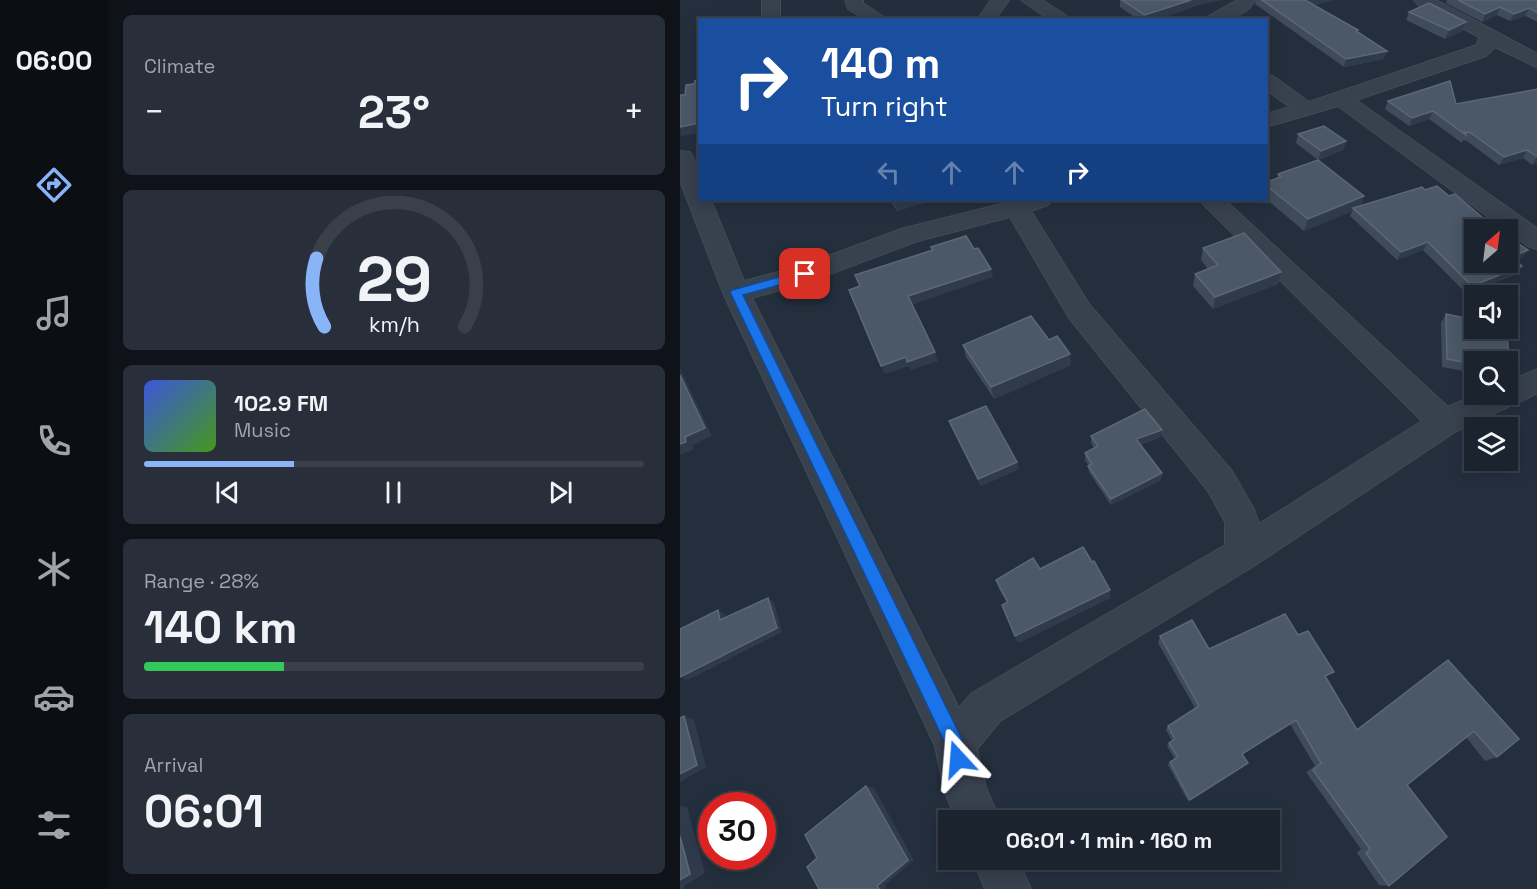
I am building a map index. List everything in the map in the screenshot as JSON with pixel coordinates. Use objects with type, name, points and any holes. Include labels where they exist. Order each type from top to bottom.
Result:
[{"type":"street","points":[[771,0],[771,18]]},
{"type":"street","points":[[854,0],[854,5],[875,18]]},
{"type":"street","points":[[987,18],[1000,0]]},
{"type":"street","points":[[1030,0],[1061,18]]},
{"type":"street","points":[[1422,0],[1484,44],[1519,52],[1538,62]]},
{"type":"street","points":[[1216,18],[1250,3]]},
{"type":"street","points":[[1268,120],[1341,99],[1484,44]]},
{"type":"street","points":[[1268,81],[1305,109]]},
{"type":"street","points":[[1341,99],[1538,241]]},
{"type":"street","points":[[687,156],[698,187]]},
{"type":"street","points":[[703,201],[736,292],[954,743],[965,790],[974,810]]},
{"type":"street","points":[[1213,201],[1444,423]]},
{"type":"street","points":[[736,292],[805,274],[910,235],[1025,202],[1079,311],[1220,481],[1242,520],[1242,554]]},
{"type":"street","points":[[1518,389],[1538,381]]},
{"type":"street","points":[[954,743],[986,707],[1242,554],[1444,423],[1483,405]]},
{"type":"street","points":[[999,870],[1008,889]]},
{"type":"building","points":[[1122,0],[1191,0],[1145,15]]},
{"type":"building","points":[[1262,0],[1305,0],[1358,30],[1356,31],[1387,51],[1346,59]]},
{"type":"building","points":[[1458,0],[1538,0],[1538,13],[1529,8],[1514,14],[1500,7],[1485,14]]},
{"type":"building","points":[[1429,3],[1466,22],[1449,30],[1409,12]]},
{"type":"building","points":[[698,80],[698,123],[680,127],[680,95],[685,95],[686,85],[694,84]]},
{"type":"building","points":[[1450,81],[1456,104],[1538,89],[1538,157],[1527,150],[1504,157],[1471,133],[1465,132],[1466,135],[1433,111],[1412,118],[1388,101]]},
{"type":"building","points":[[1324,126],[1346,141],[1321,151],[1298,134]]},
{"type":"building","points":[[1318,160],[1364,196],[1308,219],[1268,187],[1268,181],[1281,177],[1278,174]]},
{"type":"building","points":[[1437,186],[1449,196],[1455,194],[1484,219],[1464,219],[1464,273],[1504,273],[1471,285],[1428,242],[1401,252],[1353,208],[1422,187],[1425,190]]},
{"type":"building","points":[[1244,233],[1281,272],[1215,297],[1195,274],[1218,265],[1203,248]]},
{"type":"building","points":[[966,236],[974,249],[978,248],[991,269],[908,296],[935,352],[907,362],[906,357],[881,366],[849,290],[860,286],[855,275],[933,250],[931,247]]},
{"type":"building","points":[[1518,244],[1528,250],[1518,254]]},
{"type":"building","points":[[1446,314],[1464,318],[1464,339],[1507,339],[1509,351],[1464,351],[1464,362],[1447,359]]},
{"type":"building","points":[[1031,316],[1049,340],[1057,336],[1070,354],[991,387],[963,345]]},
{"type":"building","points":[[680,375],[705,428],[685,437],[686,442],[680,444]]},
{"type":"building","points":[[986,406],[1017,462],[978,479],[949,421]]},
{"type":"building","points":[[1145,409],[1162,430],[1136,439],[1162,473],[1111,499],[1088,466],[1092,464],[1085,453],[1098,446],[1091,436]]},
{"type":"building","points":[[1083,547],[1092,562],[1094,561],[1110,590],[1015,636],[1002,605],[1008,602],[996,580],[1033,558],[1040,569]]},
{"type":"building","points":[[768,598],[777,628],[680,677],[680,629],[718,610],[720,620]]},
{"type":"building","points":[[1285,614],[1298,635],[1308,631],[1334,672],[1325,676],[1357,730],[1448,660],[1519,739],[1497,757],[1474,731],[1407,785],[1447,837],[1389,886],[1366,853],[1370,849],[1313,770],[1321,763],[1296,720],[1242,754],[1248,763],[1190,800],[1170,762],[1178,757],[1169,743],[1175,739],[1168,726],[1199,706],[1160,636],[1192,620],[1209,649]]},
{"type":"building","points":[[684,716],[697,765],[680,774],[680,718]]},
{"type":"building","points":[[866,786],[908,860],[877,886],[879,889],[819,889],[807,867],[817,858],[805,835]]},
{"type":"building","points":[[680,836],[690,874],[680,880]]},
{"type":"route","points":[[805,274],[736,292],[954,743],[958,759]]}]
